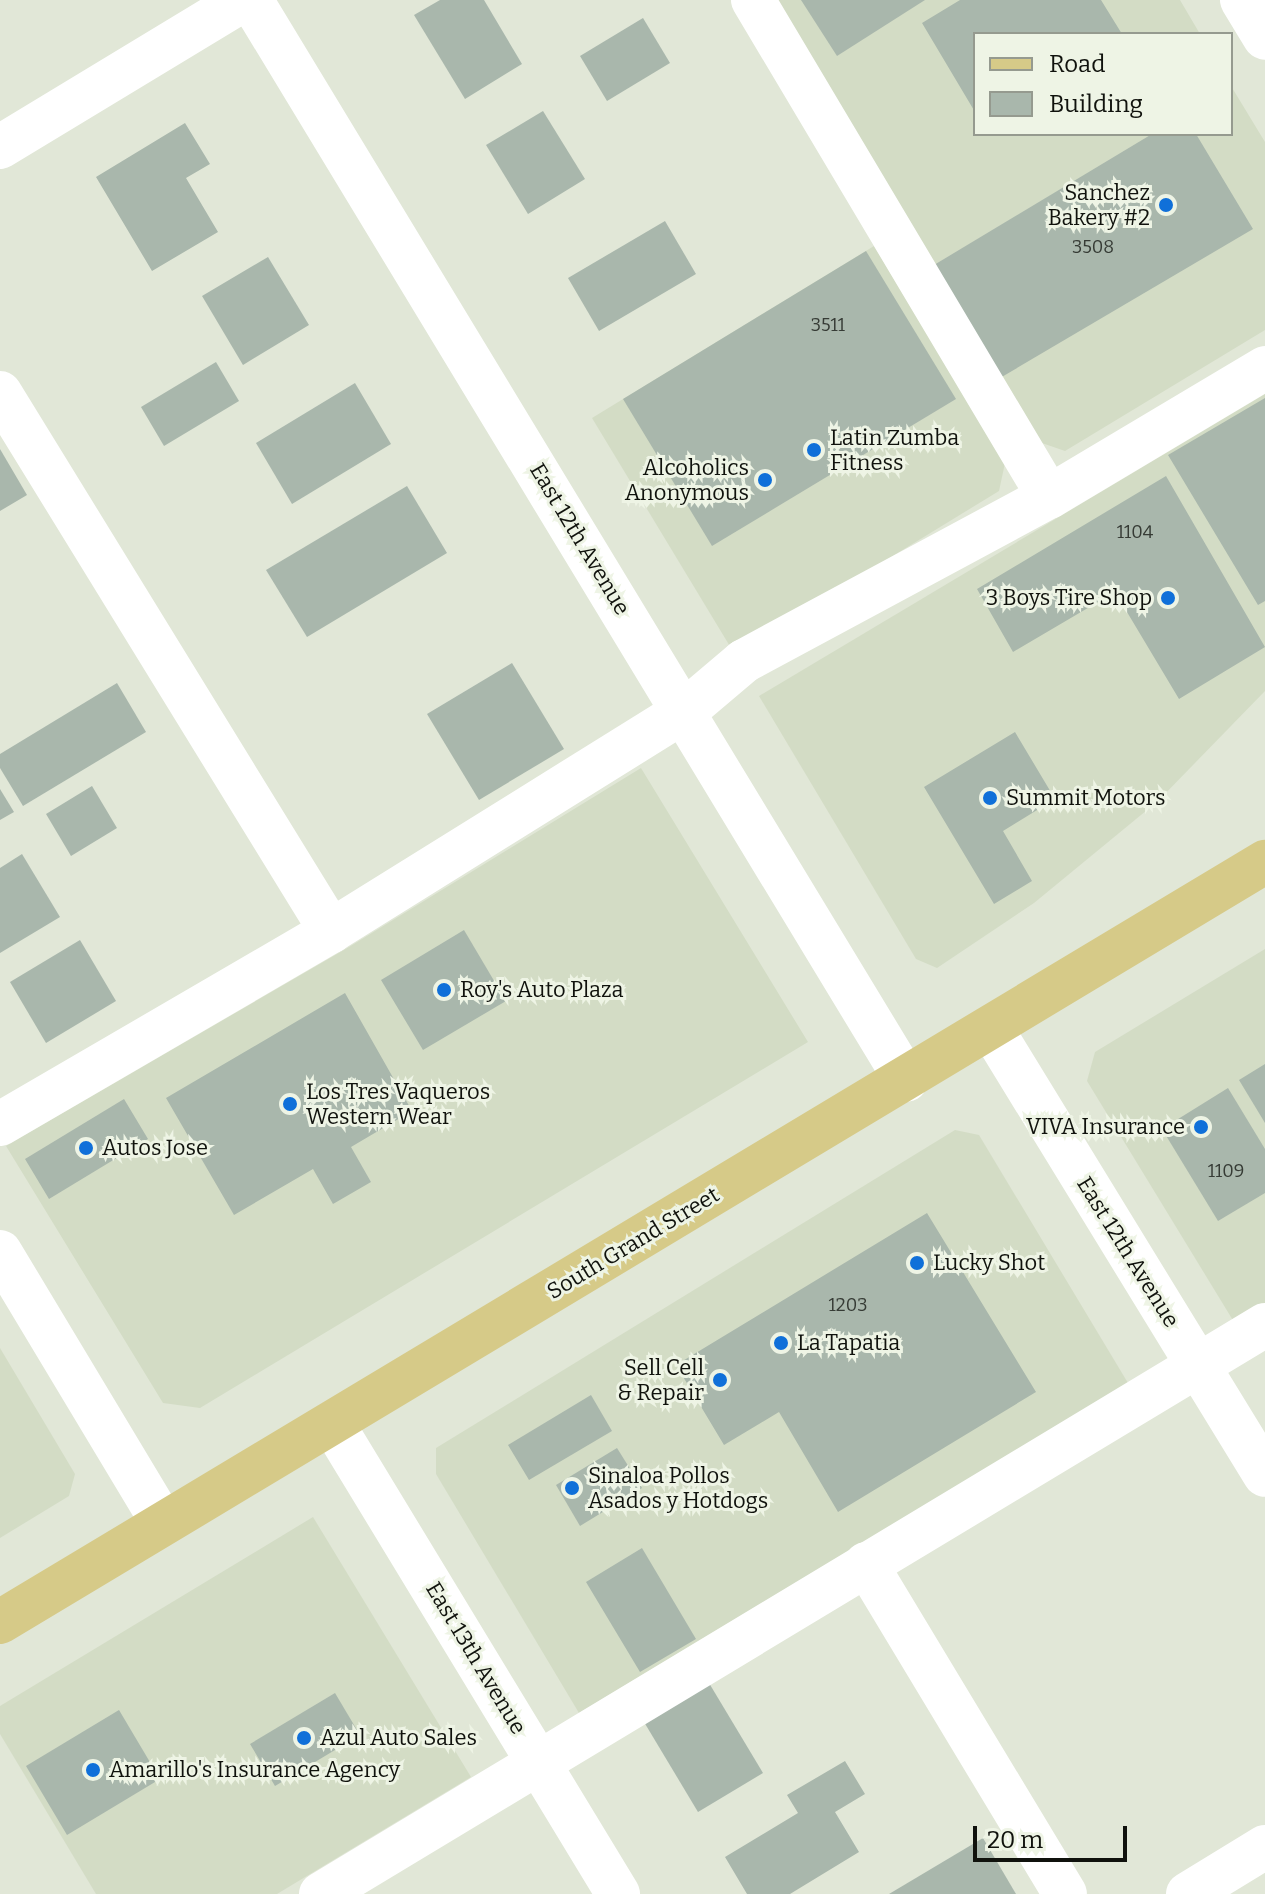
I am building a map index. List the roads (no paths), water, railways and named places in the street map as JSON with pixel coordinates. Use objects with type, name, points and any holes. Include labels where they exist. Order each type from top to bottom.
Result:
[{"type":"main road","points":[[1222,887],[1265,826]]},
{"type":"main road","name":"South Grand Street","points":[[0,1622],[1265,862]]},
{"type":"street","points":[[0,147],[243,0]]},
{"type":"street","name":"East 12th Avenue","points":[[251,0],[906,1080]]},
{"type":"street","points":[[753,0],[1049,497]]},
{"type":"street","points":[[1242,0],[1265,38]]},
{"type":"street","points":[[0,1124],[331,931],[685,711],[744,661],[1049,497],[1265,368]]},
{"type":"street","points":[[0,393],[331,931]]},
{"type":"street","name":"East 12th Avenue","points":[[991,1028],[1265,1475]]},
{"type":"street","points":[[0,1252],[163,1523]]},
{"type":"street","points":[[321,1894],[1265,1325]]},
{"type":"street","name":"East 13th Avenue","points":[[332,1423],[618,1894]]},
{"type":"street","points":[[866,1564],[1065,1894]]},
{"type":"street","points":[[1188,1894],[1265,1847]]},
{"type":"place","name":"Sanchez Bakery #2","points":[[1166,205]]},
{"type":"place","name":"Latin Zumba Fitness","points":[[814,450]]},
{"type":"place","name":"Alcoholics Anonymous","points":[[765,480]]},
{"type":"place","name":"3 Boys Tire Shop","points":[[1168,598]]},
{"type":"place","name":"Summit Motors","points":[[990,798]]},
{"type":"place","name":"Roy's Auto Plaza","points":[[444,990]]},
{"type":"place","name":"Los Tres Vaqueros Western Wear","points":[[290,1104]]},
{"type":"place","name":"VIVA Insurance","points":[[1201,1127]]},
{"type":"place","name":"Autos Jose","points":[[86,1148]]},
{"type":"place","name":"Lucky Shot","points":[[917,1263]]},
{"type":"place","name":"La Tapatia","points":[[781,1343]]},
{"type":"place","name":"Sell Cell & Repair","points":[[720,1380]]},
{"type":"place","name":"Sinaloa Pollos Asados y Hotdogs","points":[[572,1488]]},
{"type":"place","name":"Azul Auto Sales","points":[[304,1738]]},
{"type":"place","name":"Amarillo's Insurance Agency","points":[[93,1770]]}]
